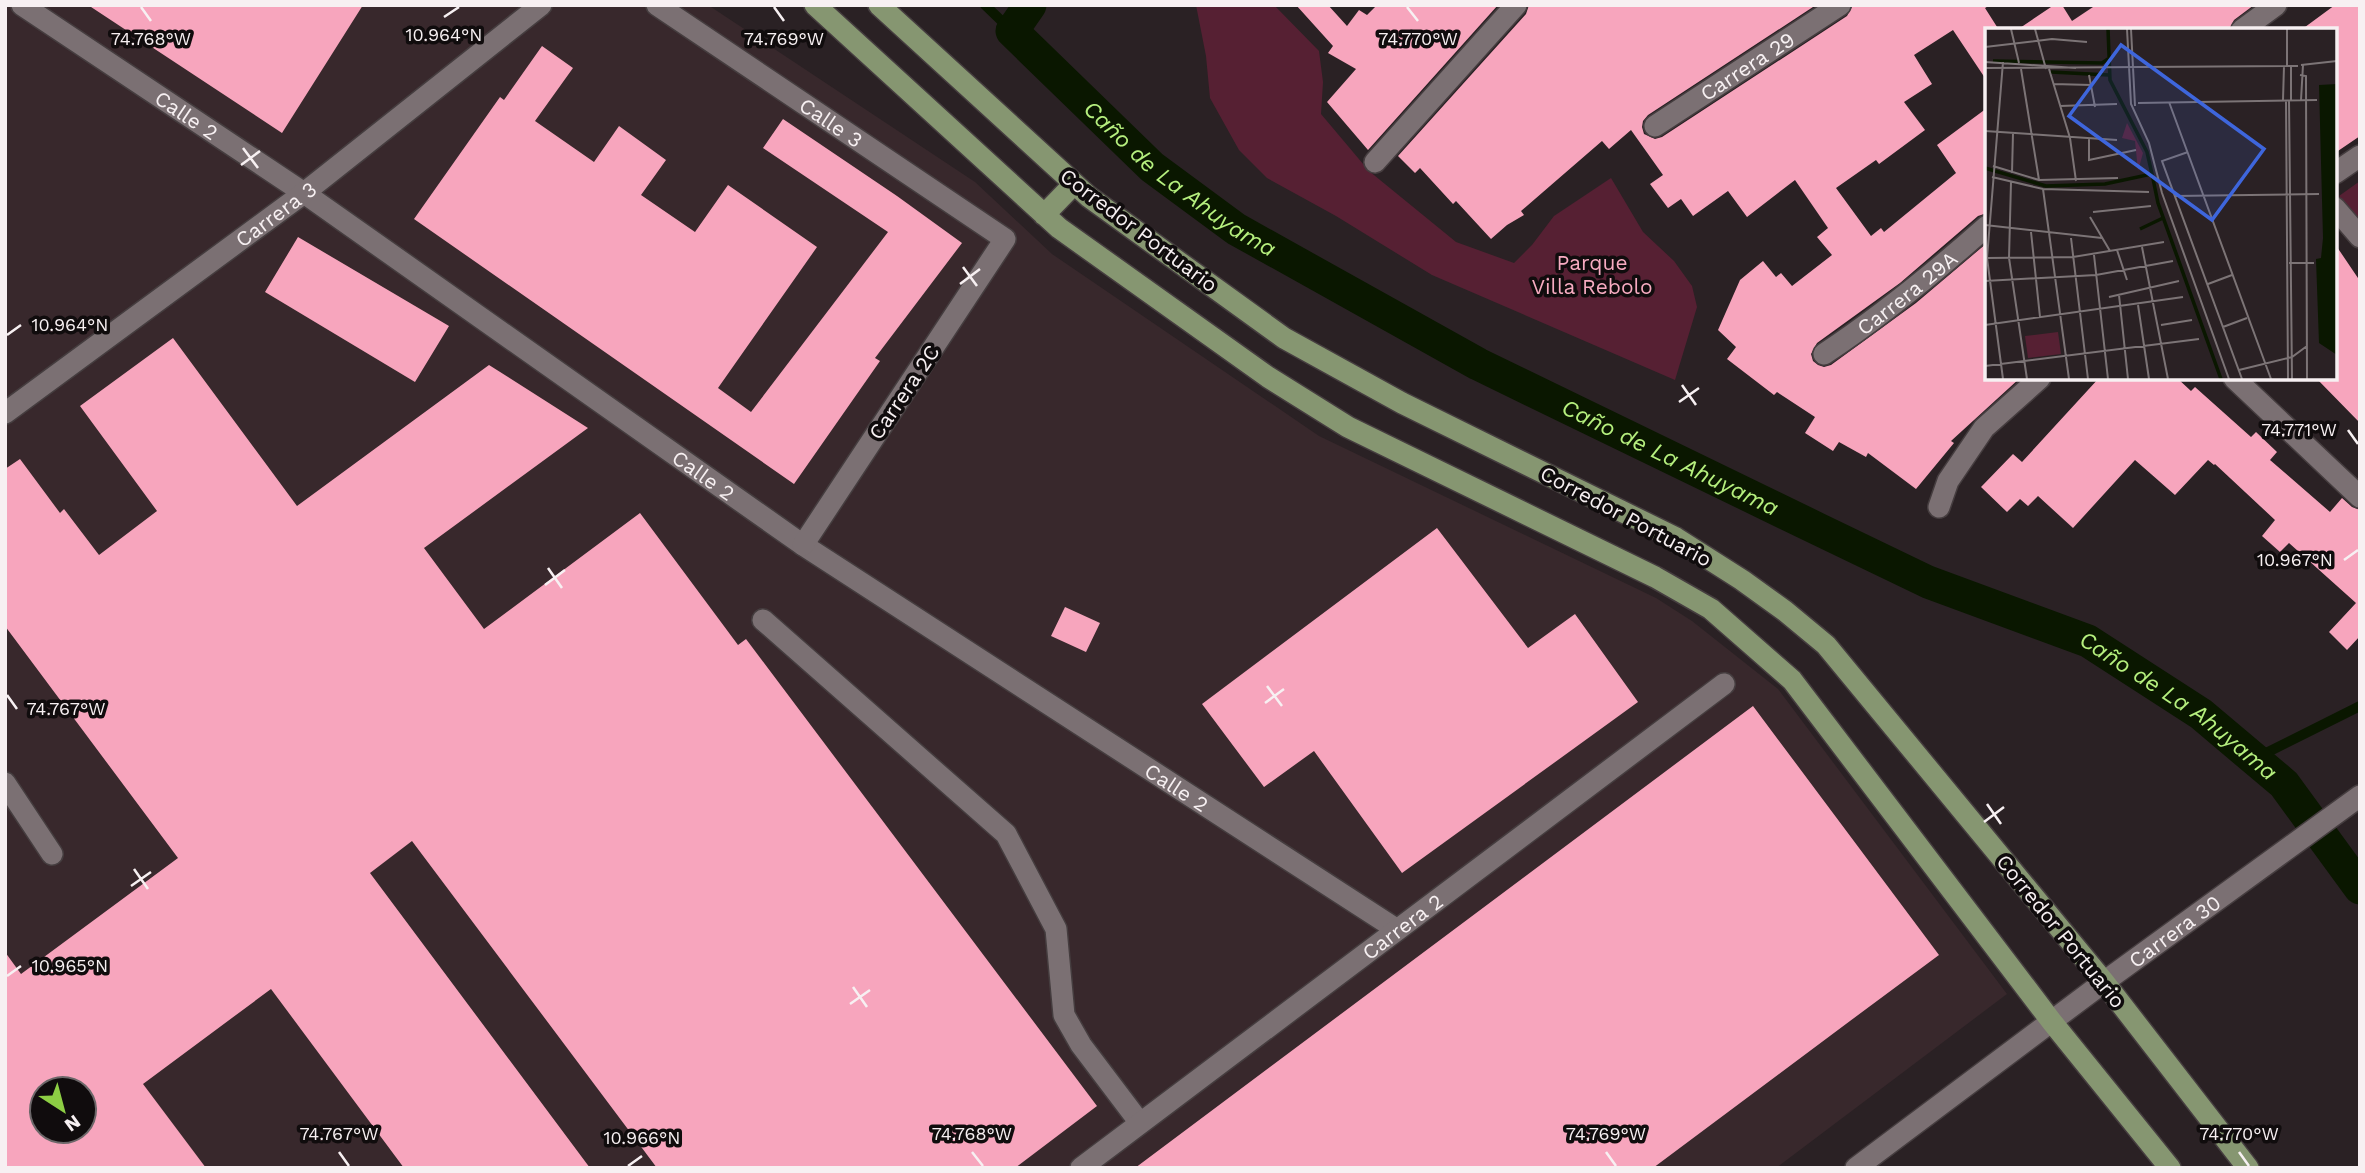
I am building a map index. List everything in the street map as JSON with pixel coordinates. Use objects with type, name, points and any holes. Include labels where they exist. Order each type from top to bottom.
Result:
[{"type":"main road","name":"Corredor Portuario","points":[[815,5],[1059,228],[1268,377],[1348,427],[1655,577],[1711,609],[1792,680],[2052,1022],[2170,1168]]},
{"type":"main road","name":"Corredor Portuario","points":[[879,5],[1089,197],[1284,338],[1402,403],[1676,538],[1742,580],[1826,645],[2104,982],[2248,1168]]},
{"type":"main road","points":[[1044,215],[1074,184]]},
{"type":"street","name":"Calle 2","points":[[22,5],[304,193],[803,545],[1396,929]]},
{"type":"street","name":"Carrera 3","points":[[5,413],[304,193],[541,5]]},
{"type":"street","name":"Calle 3","points":[[657,5],[1005,239]]},
{"type":"street","points":[[1375,162],[1516,5]]},
{"type":"street","name":"Carrera 29","points":[[1655,125],[1840,5]]},
{"type":"street","points":[[2245,28],[2276,5]]},
{"type":"street","points":[[2337,172],[2360,156]]},
{"type":"street","points":[[2337,210],[2360,237]]},
{"type":"street","name":"Carrera 29A","points":[[1824,354],[1923,283],[1985,228]]},
{"type":"street","name":"Carrera 2C","points":[[803,545],[1005,239]]},
{"type":"street","points":[[1939,507],[1948,481],[1984,428],[2038,380]]},
{"type":"street","points":[[2236,380],[2360,497]]},
{"type":"street","points":[[763,620],[1006,834],[1056,929],[1064,1015],[1081,1045],[1140,1123]]},
{"type":"street","name":"Carrera 2","points":[[1081,1168],[1724,684]]},
{"type":"street","points":[[5,783],[52,853]]},
{"type":"street","name":"Carrera 30","points":[[1856,1168],[2104,982],[2360,796]]},
{"type":"shaded area","points":[[5,5],[708,5],[975,182],[1052,254],[1319,436],[1656,598],[1692,621],[1778,689],[2007,994],[1776,1168],[5,1168]]},
{"type":"green space","name":"Parque Villa Rebolo","points":[[1196,5],[1274,5],[1319,51],[1323,82],[1321,114],[1369,171],[1456,242],[1514,263],[1554,216],[1611,178],[1643,232],[1674,261],[1692,286],[1697,307],[1675,380],[1432,275],[1336,216],[1267,178],[1239,150],[1210,98],[1206,56]]},
{"type":"green space","points":[[2360,181],[2360,222],[2339,196]]},
{"type":"building","points":[[88,5],[363,5],[282,133]]},
{"type":"building","points":[[1296,5],[1328,5],[1347,26],[1359,10],[1367,15],[1377,5],[1498,5],[1368,150],[1327,102],[1356,69],[1328,53],[1333,46]]},
{"type":"building","points":[[1529,5],[1816,5],[1648,115],[1643,121],[1644,134],[1655,139],[1847,16],[1853,5],[1990,5],[1985,8],[1998,28],[1985,28],[1985,78],[1953,30],[1914,55],[1932,84],[1904,102],[1925,130],[1879,164],[1876,160],[1836,188],[1871,236],[1881,228],[1884,232],[1956,173],[1937,145],[1985,109],[1985,214],[1978,216],[1900,283],[1817,343],[1811,354],[1818,365],[1831,365],[1916,303],[1985,245],[1985,380],[2018,380],[1951,441],[1954,443],[1916,489],[1868,453],[1866,457],[1839,442],[1833,451],[1805,433],[1815,417],[1777,392],[1774,395],[1727,359],[1736,347],[1718,330],[1740,280],[1763,261],[1776,277],[1781,273],[1792,286],[1832,255],[1817,237],[1828,228],[1795,180],[1747,217],[1728,191],[1693,216],[1681,199],[1668,208],[1650,184],[1663,175],[1631,130],[1609,149],[1602,141],[1521,211],[1524,215],[1491,239],[1456,201],[1453,204],[1420,168],[1415,173],[1398,156],[1526,14]]},
{"type":"building","points":[[2054,5],[2062,5],[2072,21],[2096,5],[2254,5],[2234,20],[2230,28],[2020,28]]},
{"type":"building","points":[[2335,5],[2360,5],[2360,136],[2337,152],[2337,28],[2304,28]]},
{"type":"building","points":[[542,46],[573,68],[535,121],[594,162],[619,126],[666,160],[641,195],[695,232],[728,185],[817,247],[718,388],[751,412],[888,232],[763,148],[783,119],[962,243],[875,358],[880,361],[794,484],[414,219],[500,97],[504,100]]},
{"type":"building","points":[[298,237],[449,326],[415,382],[265,292]]},
{"type":"building","points":[[2337,247],[2360,281],[2360,423],[2318,380],[2337,380]]},
{"type":"building","points":[[173,338],[297,506],[489,365],[588,428],[424,548],[484,629],[640,513],[738,645],[746,639],[1097,1106],[1015,1168],[657,1168],[412,841],[370,873],[590,1168],[404,1168],[271,989],[143,1084],[206,1168],[5,1168],[5,952],[21,974],[178,858],[5,626],[5,469],[20,459],[60,513],[64,509],[99,555],[157,511],[80,406]]},
{"type":"building","points":[[2097,380],[2179,380],[2191,391],[2195,387],[2251,437],[2256,432],[2277,452],[2270,460],[2330,512],[2342,498],[2360,510],[2360,636],[2347,650],[2329,632],[2356,603],[2289,543],[2280,552],[2262,536],[2275,520],[2208,460],[2175,495],[2135,460],[2073,528],[2038,496],[2028,506],[2020,499],[2007,512],[1981,487],[2013,454],[2022,462]]},
{"type":"building","points":[[1437,528],[1528,648],[1575,614],[1638,702],[1402,873],[1314,751],[1264,787],[1202,704]]},
{"type":"building","points":[[1065,607],[1100,623],[1086,652],[1051,636]]},
{"type":"building","points":[[1753,706],[1939,955],[1653,1168],[1135,1168]]},
{"type":"waterway","name":"Caño de La Ahuyama","points":[[985,5],[1012,31]]},
{"type":"waterway","name":"Caño de La Ahuyama","points":[[1030,5],[1012,31],[1152,167],[1236,229],[1478,364],[1820,530],[1928,582],[2088,641],[2201,714],[2284,784],[2360,888]]},
{"type":"waterway","points":[[2254,759],[2360,706]]}]
